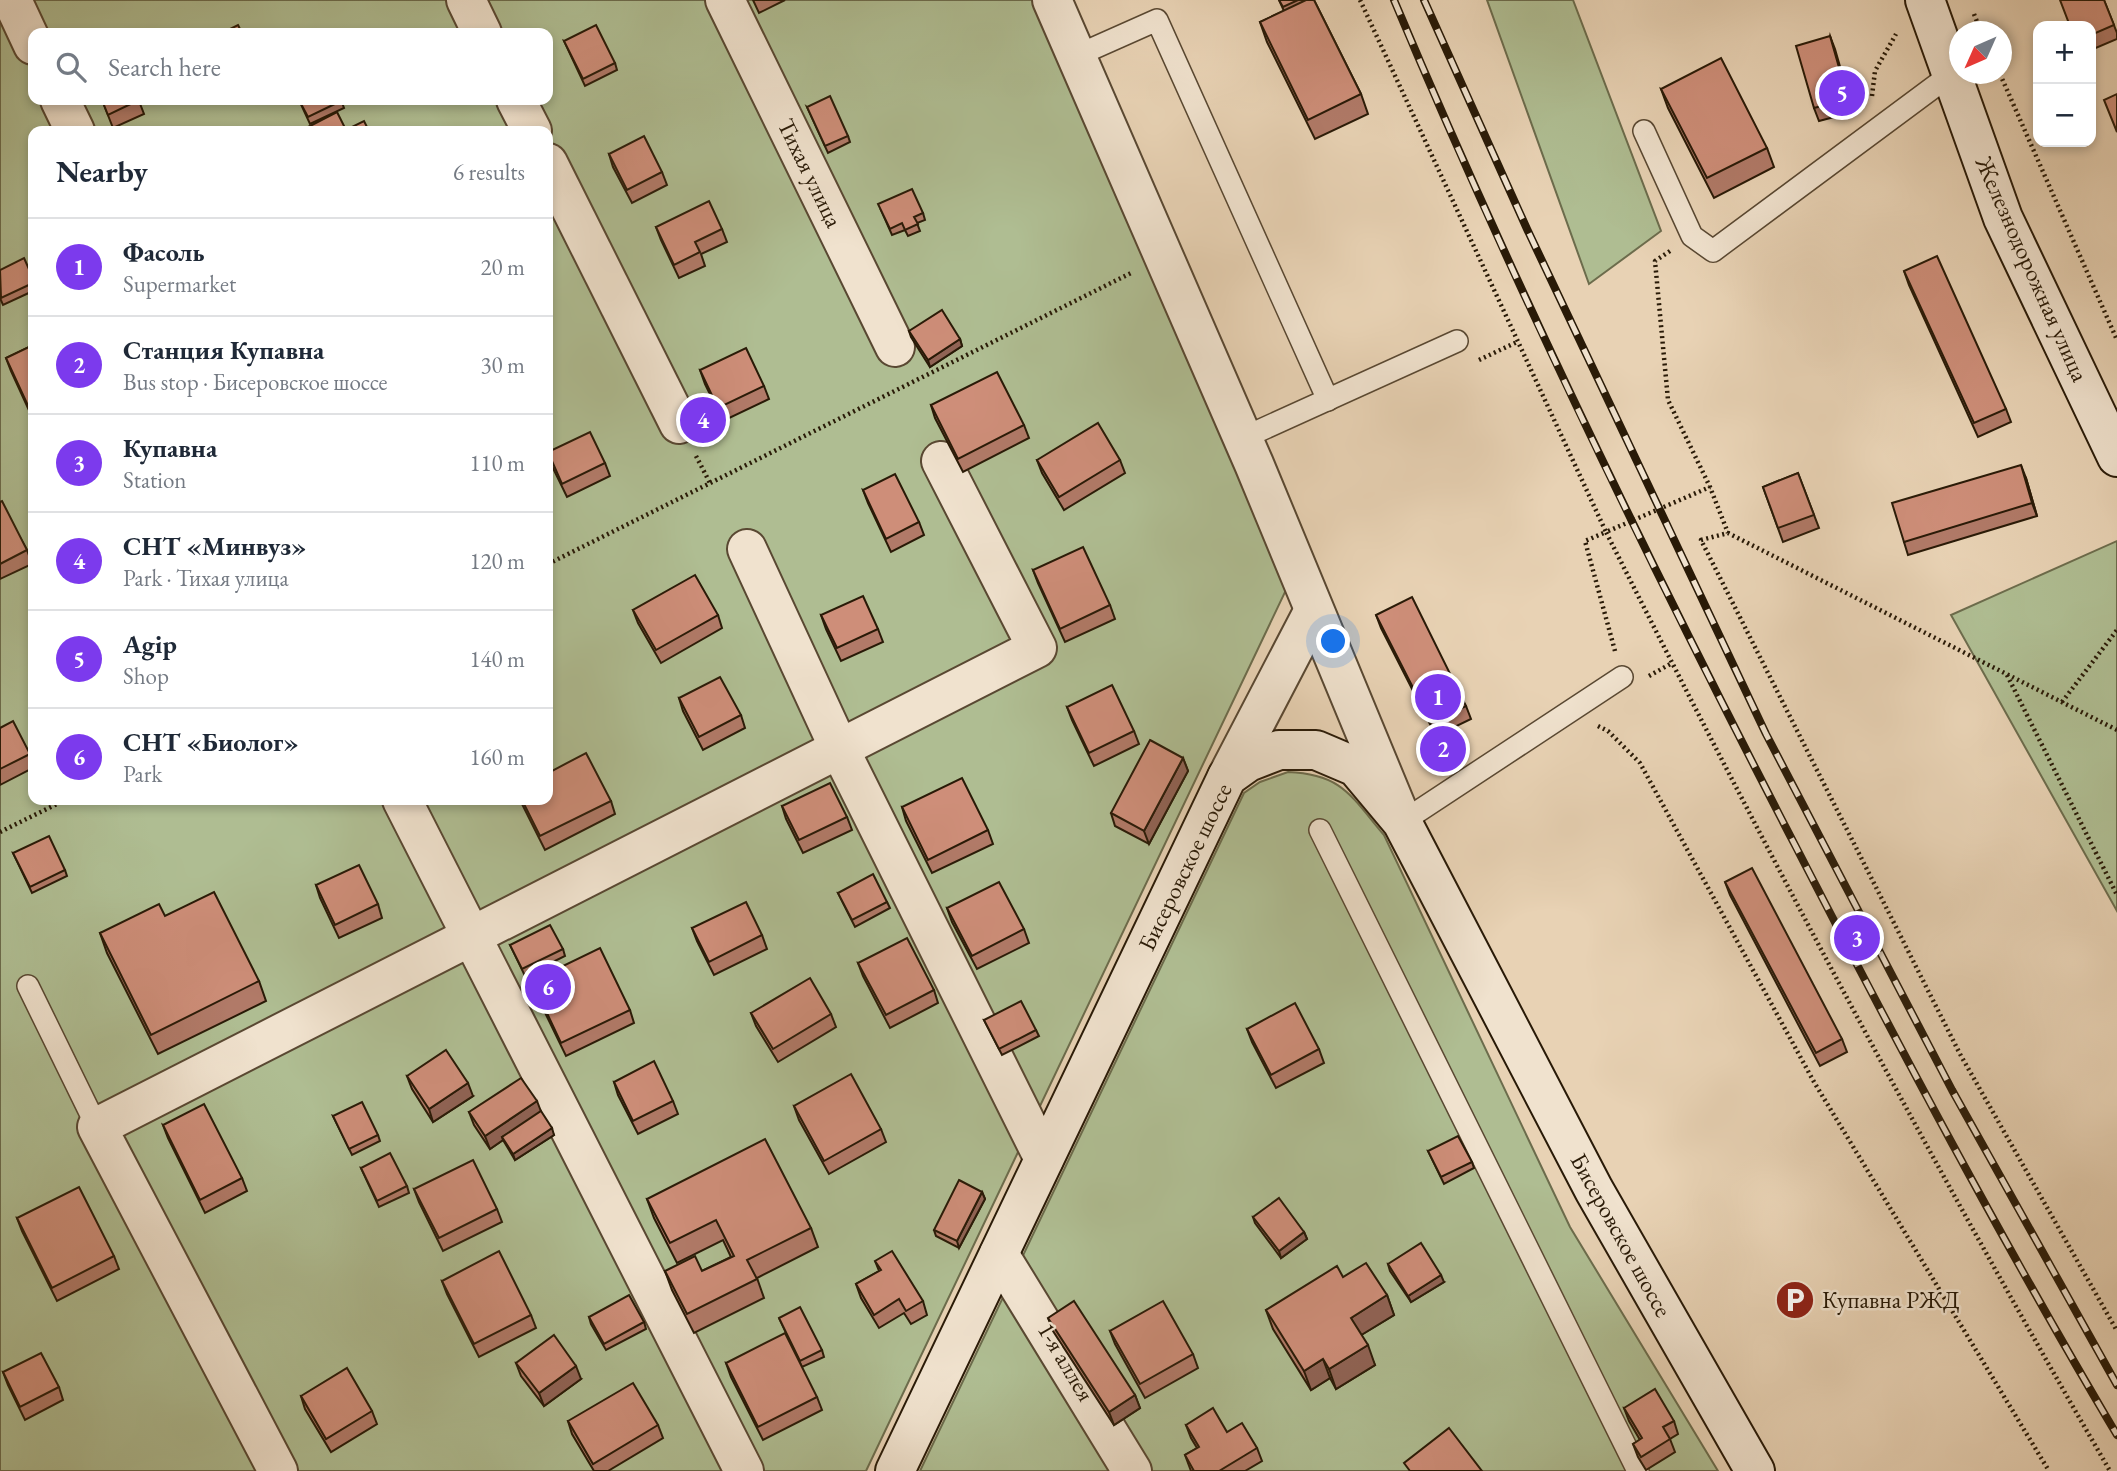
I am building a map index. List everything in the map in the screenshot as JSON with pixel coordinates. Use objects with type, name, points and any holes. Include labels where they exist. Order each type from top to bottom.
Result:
[{"type":"street","points":[[12,0],[28,34]]},
{"type":"street","points":[[466,0],[480,28]]},
{"type":"street","name":"Тихая улица","points":[[725,0],[895,347]]},
{"type":"street","points":[[1052,0],[1242,438],[1402,822]]},
{"type":"street","name":"Железнодорожная улица","points":[[1925,0],[1949,72]]},
{"type":"street","name":"Железнодорожная улица","points":[[1953,84],[2003,218],[2117,457]]},
{"type":"street","points":[[62,105],[73,126]]},
{"type":"street","points":[[519,105],[529,126]]},
{"type":"street","points":[[553,173],[679,424]]},
{"type":"street","points":[[278,1471],[97,1126],[1037,649],[941,461]]},
{"type":"street","points":[[747,549],[839,748],[1044,1159]]},
{"type":"street","points":[[1227,777],[1314,611]]},
{"type":"street","name":"Бисеровское шоссе","points":[[895,1471],[1227,777],[1248,762],[1279,750],[1316,750],[1356,767],[1402,822],[1594,1190],[1755,1471]]},
{"type":"street","points":[[404,805],[744,1471]]},
{"type":"street","name":"1-я аллея","points":[[999,1254],[1132,1471]]},
{"type":"lane","points":[[1076,56],[1157,20],[1328,400]]},
{"type":"lane","points":[[1644,131],[1692,236],[1713,251],[1949,76]]},
{"type":"lane","points":[[1242,438],[1457,341]]},
{"type":"lane","points":[[1402,822],[1622,677]]},
{"type":"lane","points":[[1320,830],[1638,1471]]},
{"type":"lane","points":[[28,986],[97,1126]]},
{"type":"path","points":[[1360,0],[1606,532],[1672,663],[2013,1303],[2110,1471]]},
{"type":"path","points":[[2004,84],[2117,340]]},
{"type":"path","points":[[553,562],[1163,257]]},
{"type":"path","points":[[1622,677],[1585,541],[1710,487]]},
{"type":"path","points":[[2117,730],[1728,533],[1711,534],[1701,540],[1960,1054],[2117,1331]]},
{"type":"path","points":[[2062,702],[2117,630]]},
{"type":"path","points":[[1648,676],[1672,663]]},
{"type":"path","points":[[2006,674],[2117,895]]},
{"type":"path","points":[[1568,712],[1608,731],[1640,763],[1814,1082],[2049,1471]]},
{"type":"path","points":[[0,832],[55,805]]},
{"type":"green space","points":[[0,0],[1052,0],[1296,569],[866,1471],[0,1471]]},
{"type":"green space","points":[[1487,0],[1573,0],[1661,231],[1589,284]]},
{"type":"green space","points":[[2117,541],[2117,911],[1951,615]]},
{"type":"green space","points":[[1288,772],[1321,777],[1344,790],[1384,835],[1570,1227],[1718,1471],[920,1471],[1244,793],[1260,782]]},
{"type":"building","points":[[1279,0],[1298,0],[1283,7]]},
{"type":"building","points":[[1306,0],[1314,0],[1361,94],[1308,120],[1260,22]]},
{"type":"building","points":[[2060,0],[2104,0],[2114,25],[2096,33],[2096,21],[2068,21]]},
{"type":"building","points":[[596,25],[615,63],[583,79],[564,41]]},
{"type":"building","points":[[1830,36],[1848,99],[1814,108],[1796,46]]},
{"type":"building","points":[[1721,58],[1767,148],[1707,178],[1661,89]]},
{"type":"building","points":[[2117,94],[2117,132],[2104,100]]},
{"type":"building","points":[[830,96],[848,136],[825,146],[807,107]]},
{"type":"building","points":[[104,105],[129,105],[108,115]]},
{"type":"building","points":[[302,105],[333,105],[308,117]]},
{"type":"building","points":[[337,112],[344,126],[310,126]]},
{"type":"building","points":[[364,121],[366,126],[354,126]]},
{"type":"building","points":[[644,136],[662,172],[627,190],[609,154]]},
{"type":"building","points":[[912,189],[923,213],[914,217],[918,224],[905,230],[902,223],[890,229],[878,204]]},
{"type":"building","points":[[709,201],[722,229],[695,242],[700,252],[674,265],[656,227]]},
{"type":"building","points":[[1937,256],[2006,409],[1974,423],[1904,271]]},
{"type":"building","points":[[24,258],[28,267],[28,285],[1,298],[0,270]]},
{"type":"building","points":[[942,310],[960,339],[928,360],[909,331]]},
{"type":"building","points":[[28,347],[28,406],[6,358]]},
{"type":"building","points":[[746,348],[764,386],[718,408],[700,370]]},
{"type":"building","points":[[997,372],[1024,425],[958,459],[931,405]]},
{"type":"building","points":[[1098,423],[1120,460],[1059,497],[1037,460]]},
{"type":"building","points":[[590,432],[605,463],[562,484],[553,463],[553,450]]},
{"type":"building","points":[[2021,465],[2032,503],[1904,542],[1892,503]]},
{"type":"building","points":[[1798,473],[1814,515],[1778,528],[1763,487]]},
{"type":"building","points":[[895,474],[919,522],[886,539],[863,490]]},
{"type":"building","points":[[2,501],[27,550],[0,564],[0,502]]},
{"type":"building","points":[[1083,547],[1110,605],[1060,629],[1033,570]]},
{"type":"building","points":[[695,575],[718,615],[656,650],[633,610]]},
{"type":"building","points":[[863,596],[878,629],[837,648],[821,615]]},
{"type":"building","points":[[1412,597],[1466,706],[1431,723],[1376,615]]},
{"type":"building","points":[[720,677],[741,715],[699,737],[679,698]]},
{"type":"building","points":[[1112,685],[1134,731],[1089,753],[1067,707]]},
{"type":"building","points":[[13,721],[28,755],[0,769],[0,728]]},
{"type":"building","points":[[1150,740],[1183,758],[1144,831],[1111,813]]},
{"type":"building","points":[[586,753],[611,801],[540,836],[524,805],[553,805],[553,770]]},
{"type":"building","points":[[962,778],[988,830],[928,860],[902,807]]},
{"type":"building","points":[[830,783],[847,817],[799,840],[782,806]]},
{"type":"building","points":[[49,836],[65,870],[30,887],[13,853]]},
{"type":"building","points":[[359,865],[378,904],[335,925],[316,885]]},
{"type":"building","points":[[1752,868],[1842,1039],[1816,1053],[1725,882]]},
{"type":"building","points":[[873,874],[887,902],[852,920],[838,893]]},
{"type":"building","points":[[999,882],[1024,929],[972,956],[947,908]]},
{"type":"building","points":[[214,892],[259,981],[151,1035],[100,933],[159,904],[165,916]]},
{"type":"building","points":[[746,902],[762,935],[709,962],[692,928]]},
{"type":"building","points":[[550,925],[563,949],[522,969],[510,945]]},
{"type":"building","points":[[907,938],[934,990],[886,1015],[858,963]]},
{"type":"building","points":[[600,948],[630,1010],[561,1043],[532,981]]},
{"type":"building","points":[[810,978],[831,1014],[773,1049],[751,1013]]},
{"type":"building","points":[[1021,1001],[1036,1030],[999,1049],[984,1020]]},
{"type":"building","points":[[1295,1003],[1319,1049],[1271,1075],[1247,1029]]},
{"type":"building","points":[[446,1050],[468,1083],[429,1109],[407,1076]]},
{"type":"building","points":[[654,1061],[673,1101],[633,1121],[614,1082]]},
{"type":"building","points":[[851,1074],[881,1129],[824,1161],[794,1106]]},
{"type":"building","points":[[521,1078],[537,1101],[485,1136],[469,1112]]},
{"type":"building","points":[[362,1102],[378,1135],[349,1149],[333,1116]]},
{"type":"building","points":[[204,1104],[242,1178],[200,1200],[163,1125]]},
{"type":"building","points":[[541,1111],[552,1128],[513,1154],[502,1137]]},
{"type":"building","points":[[1458,1136],[1472,1162],[1441,1177],[1428,1151]]},
{"type":"building","points":[[765,1139],[811,1228],[747,1260],[757,1279],[687,1314],[665,1271],[695,1256],[702,1271],[734,1256],[716,1220],[670,1243],[647,1199]]},
{"type":"building","points":[[390,1153],[407,1186],[377,1201],[361,1168]]},
{"type":"building","points":[[473,1160],[497,1209],[439,1238],[414,1189]]},
{"type":"building","points":[[959,1180],[982,1192],[957,1241],[934,1230]]},
{"type":"building","points":[[79,1187],[114,1256],[52,1288],[17,1218]]},
{"type":"building","points":[[1279,1198],[1304,1232],[1279,1251],[1253,1217]]},
{"type":"building","points":[[1421,1243],[1441,1275],[1408,1296],[1388,1264]]},
{"type":"building","points":[[499,1251],[531,1315],[474,1344],[442,1281]]},
{"type":"building","points":[[892,1251],[923,1301],[906,1311],[899,1299],[874,1315],[856,1284],[881,1270],[875,1261]]},
{"type":"building","points":[[1366,1263],[1387,1295],[1351,1318],[1368,1345],[1329,1369],[1323,1359],[1304,1371],[1266,1310],[1337,1266],[1343,1277]]},
{"type":"building","points":[[629,1295],[644,1322],[604,1344],[589,1317]]},
{"type":"building","points":[[1074,1301],[1135,1395],[1109,1412],[1048,1318]]},
{"type":"building","points":[[1163,1301],[1193,1354],[1140,1384],[1110,1331]]},
{"type":"building","points":[[800,1307],[822,1350],[800,1361],[779,1318]]},
{"type":"building","points":[[785,1333],[817,1397],[758,1427],[726,1363]]},
{"type":"building","points":[[554,1335],[576,1366],[539,1393],[516,1363]]},
{"type":"building","points":[[41,1353],[59,1387],[20,1407],[3,1372]]},
{"type":"building","points":[[347,1368],[372,1411],[326,1439],[301,1396]]},
{"type":"building","points":[[633,1383],[658,1425],[593,1464],[568,1421]]},
{"type":"building","points":[[1655,1389],[1674,1421],[1663,1427],[1670,1439],[1641,1457],[1633,1444],[1642,1438],[1624,1408]]},
{"type":"building","points":[[1213,1408],[1227,1432],[1242,1423],[1257,1448],[1219,1471],[1194,1471],[1185,1455],[1199,1447],[1186,1425]]},
{"type":"building","points":[[1449,1428],[1482,1471],[1410,1471],[1404,1463]]},
{"type":"railway","points":[[1394,0],[1536,321],[1689,638],[1912,1069],[1992,1217],[2117,1435]]},
{"type":"railway","points":[[1424,0],[1527,229],[1766,734],[1952,1090],[2117,1385]]},
{"type":"place","name":"Agip","points":[[1842,93]]},
{"type":"place","name":"СНТ «Минвуз»","points":[[703,420]]},
{"type":"place","name":"Фасоль","points":[[1438,697]]},
{"type":"place","name":"Станция Купавна","points":[[1443,749]]},
{"type":"place","name":"Купавна","points":[[1857,938]]},
{"type":"place","name":"СНТ «Биолог»","points":[[548,987]]},
{"type":"place","name":"Купавна РЖД","points":[[1795,1300]]}]
